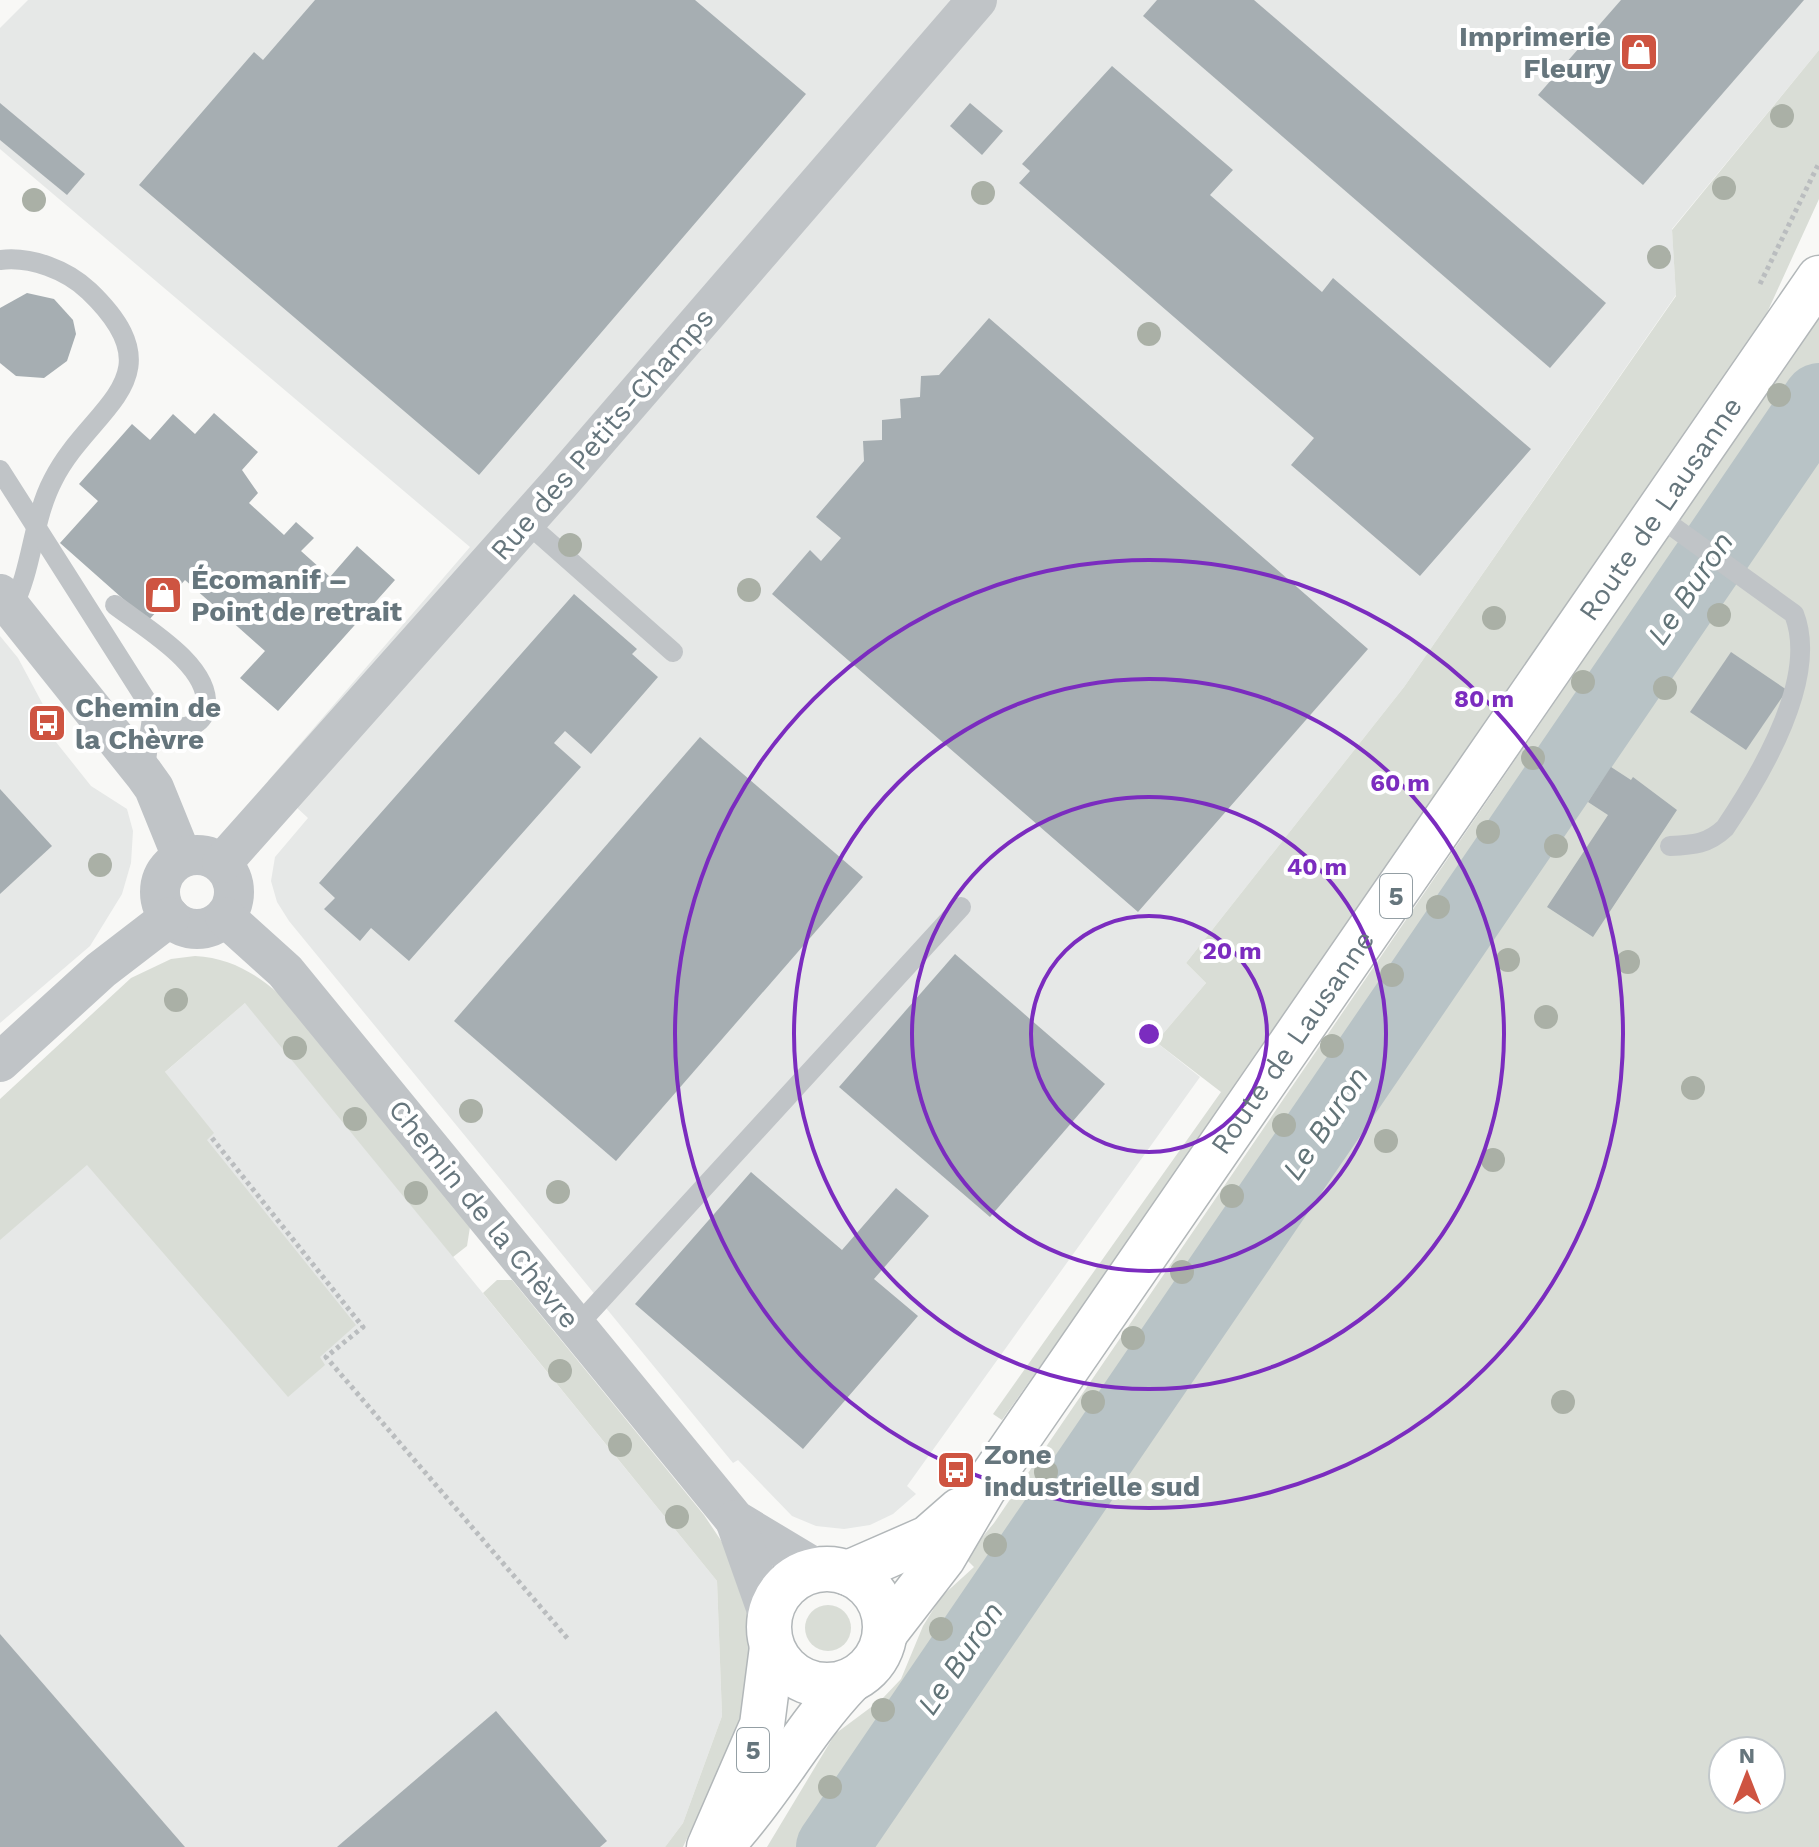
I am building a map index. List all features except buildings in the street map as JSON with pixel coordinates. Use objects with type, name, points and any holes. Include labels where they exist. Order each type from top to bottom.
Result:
[{"type":"main road","name":"Route de Lausanne","points":[[885,1633],[943,1558],[983,1490],[1666,522],[1819,278]]},
{"type":"main road","name":"Route de Lausanne","points":[[833,1571],[928,1538],[983,1490]]},
{"type":"main road","points":[[833,1571],[873,1591],[881,1603],[885,1633],[877,1657],[850,1681],[826,1685],[803,1681],[784,1667],[770,1632],[781,1591],[804,1574],[833,1571]]},
{"type":"main road","name":"5","points":[[709,1847],[762,1725],[770,1632]]},
{"type":"main road","name":"5","points":[[720,1847],[760,1803],[823,1708],[850,1681]]},
{"type":"street","name":"Rue des Petits-Champs","points":[[222,863],[526,522],[977,0]]},
{"type":"street","points":[[6,601],[154,788],[182,857]]},
{"type":"street","points":[[196,854],[222,863],[231,875],[235,890],[233,904],[225,917],[213,927],[182,927],[162,905],[162,877],[182,857],[196,854]]},
{"type":"street","points":[[0,1062],[101,970],[170,917]]},
{"type":"street","name":"Chemin de la Chèvre","points":[[225,917],[285,971],[735,1520],[770,1632]]},
{"type":"street","name":"Chemin de la Chèvre","points":[[735,1520],[833,1571]]},
{"type":"lane","points":[[0,260],[16,258],[41,264],[76,279],[113,314],[126,343],[125,386],[71,451],[52,482],[24,584],[6,601]]},
{"type":"lane","points":[[0,470],[153,711],[175,729],[197,724],[205,714],[207,695],[196,670],[115,605]]},
{"type":"lane","points":[[526,522],[673,652]]},
{"type":"lane","points":[[1666,522],[1756,584],[1806,627],[1814,667],[1806,701],[1725,828],[1712,840],[1698,845],[1670,846]]},
{"type":"lane","points":[[144,774],[153,711]]},
{"type":"lane","points":[[576,1327],[961,907]]},
{"type":"path","points":[[1751,298],[1819,163]]},
{"type":"path","points":[[212,1138],[363,1327],[326,1357],[568,1639]]},
{"type":"shaded area","points":[[28,0],[1819,0],[1819,50],[1672,229],[1676,295],[1404,687],[1186,963],[1206,983],[1156,1042],[1200,1077],[907,1486],[916,1494],[893,1514],[870,1525],[844,1529],[816,1526],[792,1516],[738,1460],[733,1463],[289,921],[277,902],[271,881],[275,857],[308,818],[268,781],[470,547],[0,149],[0,28]]},
{"type":"shaded area","points":[[1819,50],[1819,199],[1755,339],[1230,1098],[1002,1420],[993,1414],[1221,1092],[1156,1042],[1206,983],[1186,963],[1404,687],[1676,296],[1672,230]]},
{"type":"shaded area","points":[[1819,315],[1819,1847],[767,1847],[835,1734],[882,1699],[901,1679],[923,1626],[941,1597],[974,1567],[965,1558],[994,1523]]},
{"type":"shaded area","points":[[0,636],[18,658],[48,714],[40,722],[91,786],[127,809],[133,831],[131,863],[122,894],[90,946],[0,1023]]},
{"type":"shaded area","points":[[195,956],[240,968],[279,994],[470,1227],[467,1246],[453,1257],[245,1003],[165,1072],[214,1133],[207,1140],[356,1325],[320,1357],[325,1365],[288,1397],[87,1165],[0,1240],[0,1099],[131,978],[171,959]]},
{"type":"shaded area","points":[[246,1002],[717,1581],[722,1716],[683,1823],[665,1847],[0,1847],[0,1215]]},
{"type":"shaded area","points":[[497,1280],[512,1280],[704,1515],[724,1545],[748,1614],[752,1643],[750,1705],[683,1847],[665,1847],[683,1823],[722,1716],[717,1581],[483,1293]]},
{"type":"shaded area","points":[[828,1605],[845,1611],[851,1628],[845,1645],[828,1651],[811,1645],[805,1628],[811,1611]]},
{"type":"waterway","name":"Le Buron","points":[[832,1847],[1819,399]]},
{"type":"place","name":"Imprimerie Fleury","points":[[1639,52]]},
{"type":"place","name":"Écomanif – Point de retrait","points":[[163,595]]},
{"type":"place","name":"Chemin de la Chèvre","points":[[47,723]]},
{"type":"place","name":"Zone industrielle sud","points":[[956,1470]]}]
